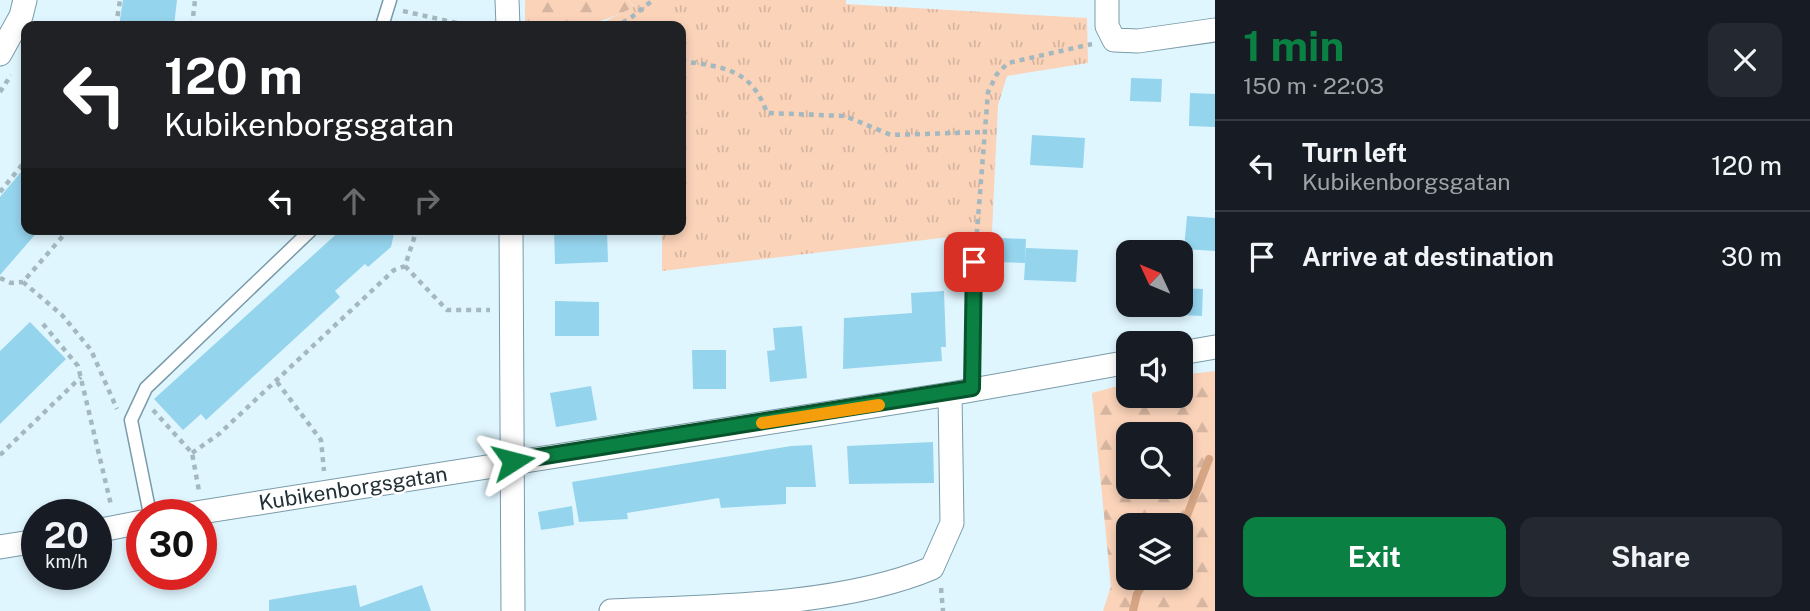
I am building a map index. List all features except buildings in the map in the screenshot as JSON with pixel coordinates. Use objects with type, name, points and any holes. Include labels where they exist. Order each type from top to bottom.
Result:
[{"type":"street","points":[[0,54],[21,16],[26,0]]},
{"type":"street","points":[[507,0],[508,21]]},
{"type":"street","points":[[1107,0],[1107,26],[1114,40],[1138,41],[1215,30]]},
{"type":"street","points":[[511,235],[513,611]]},
{"type":"street","points":[[1193,351],[1215,347]]},
{"type":"street","name":"Kubikenborgsgatan","points":[[217,503],[950,394],[1116,364]]},
{"type":"street","points":[[611,611],[718,607],[791,599],[892,584],[932,568],[952,523],[950,394]]},
{"type":"street","points":[[0,547],[21,544]]},
{"type":"lane","points":[[384,21],[389,4]]},
{"type":"lane","points":[[147,499],[131,420],[146,388],[306,235]]},
{"type":"lane","points":[[972,388],[974,262]]},
{"type":"path","points":[[117,21],[120,0]]},
{"type":"path","points":[[193,21],[195,0]]},
{"type":"path","points":[[626,21],[653,0]]},
{"type":"path","points":[[389,4],[448,21]]},
{"type":"path","points":[[974,262],[988,92],[997,74],[1008,63],[1114,40]]},
{"type":"path","points":[[686,62],[724,67],[752,82],[767,113],[845,116],[891,135],[985,132]]},
{"type":"path","points":[[0,192],[21,166]]},
{"type":"path","points":[[0,278],[11,283],[23,282],[64,235]]},
{"type":"path","points":[[405,266],[415,235]]},
{"type":"path","points":[[192,453],[219,434],[277,382],[394,270],[405,266]]},
{"type":"path","points":[[405,266],[447,310],[491,310]]},
{"type":"path","points":[[23,282],[62,315],[85,343],[117,410],[131,420]]},
{"type":"path","points":[[43,324],[78,366],[82,376],[109,499]]},
{"type":"path","points":[[0,456],[82,376]]},
{"type":"path","points":[[277,382],[321,440],[325,477]]},
{"type":"path","points":[[141,397],[192,453],[195,499]]},
{"type":"green space","points":[[525,0],[628,0],[634,7],[598,21],[525,21]]},
{"type":"green space","points":[[628,0],[846,0],[846,4],[1087,18],[1088,63],[1007,76],[998,105],[992,232],[662,271],[662,235],[686,235],[686,21],[606,21],[634,6]]},
{"type":"green space","points":[[1215,371],[1215,611],[1103,611],[1111,586],[1092,393],[1116,387],[1116,408],[1193,408],[1193,374]]},
{"type":"waterway","points":[[1188,513],[1209,459]]},
{"type":"waterway","points":[[1133,611],[1140,590]]},
{"type":"slow traffic","points":[[762,423],[879,405]]},
{"type":"route","points":[[513,461],[950,394],[972,388],[974,262]]}]
